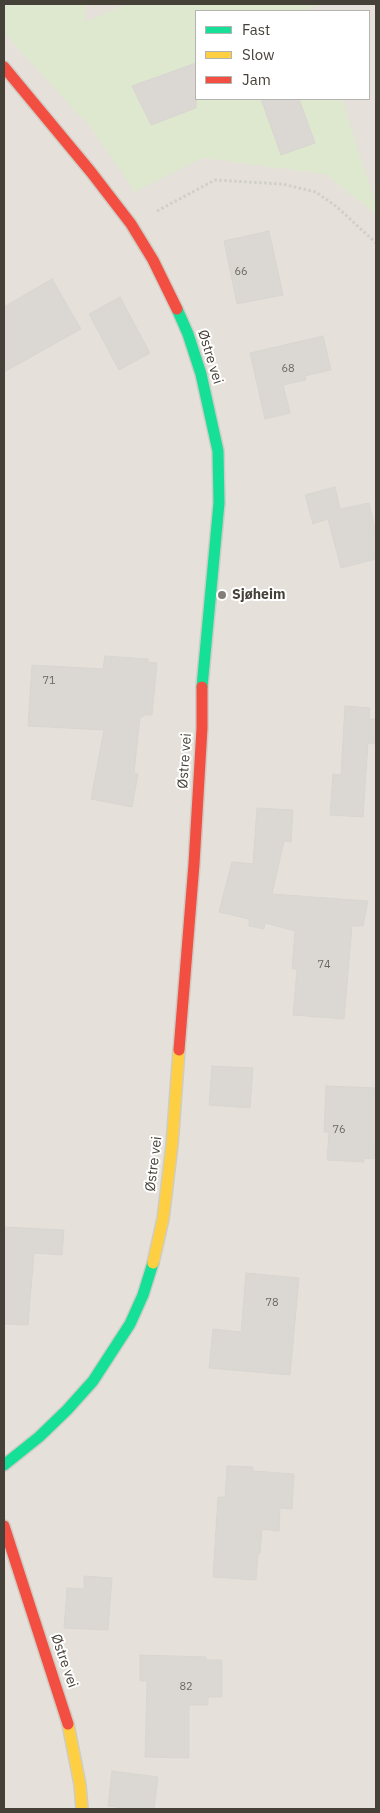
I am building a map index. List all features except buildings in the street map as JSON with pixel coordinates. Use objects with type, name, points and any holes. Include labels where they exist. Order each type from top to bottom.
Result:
[{"type":"street","name":"Østre vei","points":[[4,67],[91,172],[131,224],[170,293],[188,334],[203,383],[218,450],[219,503],[202,681],[202,728],[194,864],[172,1145],[163,1219],[154,1260],[143,1295],[130,1324],[93,1381],[67,1410],[4,1465]]},
{"type":"street","name":"Østre vei","points":[[4,1526],[65,1710],[74,1748],[82,1809]]},
{"type":"path","points":[[131,224],[216,180],[282,184],[316,192],[337,207],[376,243]]},
{"type":"shaded area","points":[[4,4],[376,4],[376,1809],[4,1809]]},
{"type":"green space","points":[[4,4],[85,4],[85,22],[127,4],[318,4],[306,10],[195,10],[195,100],[342,100],[376,206],[376,214],[325,174],[203,158],[135,192],[92,129],[4,33]]},
{"type":"traffic: fast","points":[[177,309],[188,334],[201,374],[218,451],[219,503],[202,687]]},
{"type":"traffic: fast","points":[[4,1465],[39,1437],[93,1381],[130,1324],[143,1295],[153,1263]]},
{"type":"traffic: slow","points":[[153,1263],[163,1219],[172,1145],[179,1050]]},
{"type":"traffic: slow","points":[[68,1724],[80,1785],[82,1809]]},
{"type":"traffic: jam","points":[[4,67],[91,172],[131,224],[153,260],[177,309]]},
{"type":"traffic: jam","points":[[179,1050],[194,864],[202,728],[202,687]]},
{"type":"traffic: jam","points":[[4,1526],[68,1724]]},
{"type":"place","name":"Sjøheim","points":[[222,595]]}]
